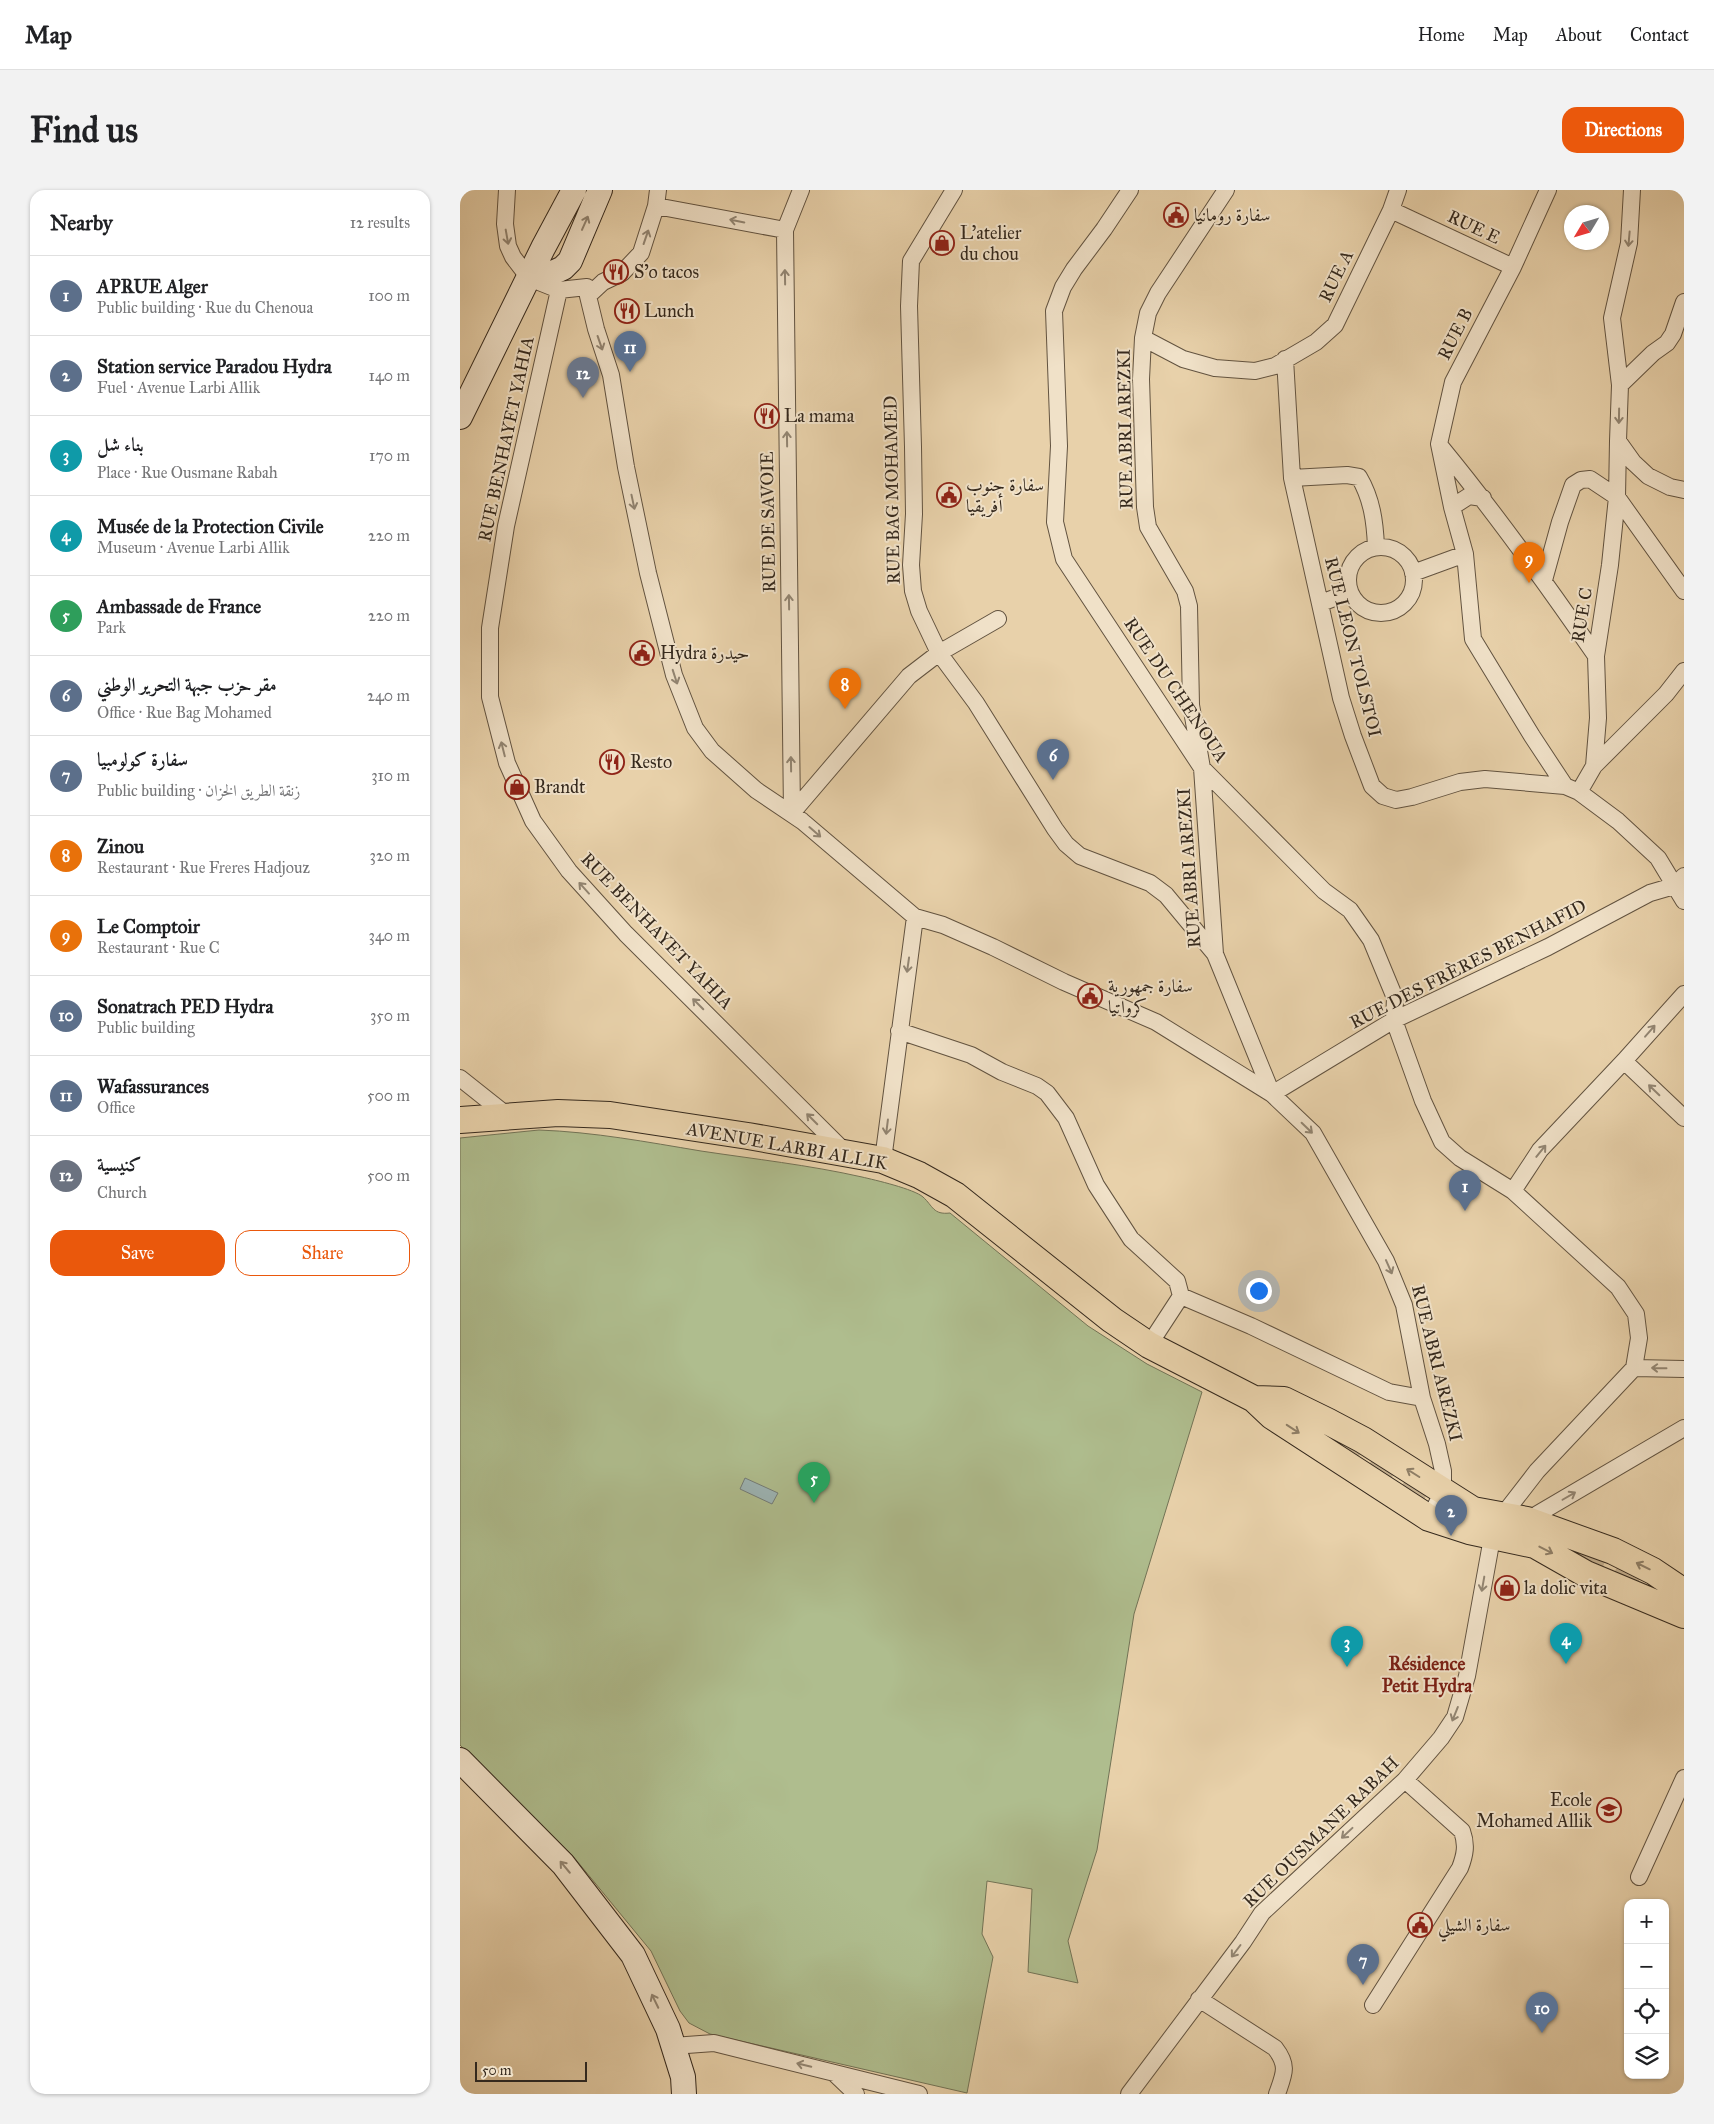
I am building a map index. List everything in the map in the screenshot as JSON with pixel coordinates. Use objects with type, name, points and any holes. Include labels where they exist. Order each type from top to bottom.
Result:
[{"type":"main road","name":"AVENUE LARBI ALLIK","points":[[460,1120],[558,1113],[610,1115],[883,1160],[919,1175],[955,1195],[1112,1320],[1149,1345],[1254,1399],[1265,1411],[1429,1518],[1508,1524],[1590,1542],[1653,1570],[1684,1592]]},
{"type":"main road","name":"AVENUE LARBI ALLIK","points":[[1254,1399],[1276,1398],[1292,1403],[1363,1440],[1473,1510],[1508,1524],[1535,1545],[1576,1568],[1668,1610],[1684,1615]]},
{"type":"main road","points":[[1576,1568],[1590,1542]]},
{"type":"street","points":[[507,190],[505,224],[508,246],[513,257],[531,275],[563,272],[587,287],[596,329],[611,374],[626,467],[648,573],[674,675],[695,728],[712,751],[756,790],[792,813],[914,917],[943,925],[993,946],[1064,982],[1156,1022],[1272,1094]]},
{"type":"street","points":[[460,417],[574,190]]},
{"type":"street","points":[[563,272],[600,190]]},
{"type":"street","points":[[588,296],[603,282],[622,273],[641,253],[657,198],[785,230],[801,190]]},
{"type":"street","name":"RUE BAG MOHAMED","points":[[954,190],[911,261],[909,306],[914,514],[912,565],[913,591],[919,612],[939,653],[976,703],[1066,844],[1080,856],[1150,884],[1166,895],[1215,954]]},
{"type":"street","name":"RUE DU CHENOUA","points":[[1130,190],[1074,269],[1063,287],[1054,311],[1059,446],[1055,522],[1064,559],[1202,768],[1324,891],[1350,910],[1371,940],[1395,998],[1394,1020],[1423,1101],[1442,1142],[1460,1158],[1513,1191],[1618,1287],[1636,1314],[1639,1338],[1634,1368]]},
{"type":"street","name":"RUE ABRI AREZKI","points":[[1226,190],[1158,293],[1148,313],[1143,338],[1141,379],[1145,507],[1148,527],[1185,591],[1189,606],[1192,705],[1202,768],[1215,954],[1272,1094],[1313,1133],[1386,1261],[1404,1305],[1422,1398],[1437,1444],[1443,1471],[1443,1492]]},
{"type":"street","name":"RUE A","points":[[1143,338],[1182,359],[1215,368],[1255,371],[1275,366],[1316,342],[1335,325],[1391,210],[1398,190]]},
{"type":"street","name":"RUE B","points":[[1548,190],[1513,267],[1453,382],[1439,444],[1452,507],[1465,554],[1473,639],[1532,736],[1572,789]]},
{"type":"street","name":"RUE C","points":[[1572,789],[1594,766],[1598,718],[1596,656],[1610,565],[1617,496],[1620,385],[1612,318],[1629,243],[1632,190]]},
{"type":"street","name":"RUE E","points":[[1391,210],[1513,267]]},
{"type":"street","name":"RUE DE SAVOIE","points":[[785,230],[792,813]]},
{"type":"street","points":[[543,249],[550,242],[560,241],[568,247],[563,272]]},
{"type":"street","name":"RUE BENHAYET YAHIA","points":[[563,272],[506,526],[490,628],[490,697],[507,763],[533,822],[569,871],[626,934],[847,1154]]},
{"type":"street","points":[[1620,385],[1654,353],[1667,344],[1673,334],[1684,302]]},
{"type":"street","name":"RUE LEON TOLSTOI","points":[[1285,359],[1292,478],[1341,698],[1372,786],[1383,796],[1396,800],[1460,782],[1485,779],[1572,789]]},
{"type":"street","points":[[1618,441],[1633,462],[1648,476],[1670,487],[1684,490]]},
{"type":"street","points":[[1439,444],[1483,498],[1544,580],[1596,656]]},
{"type":"street","points":[[1292,478],[1347,475],[1359,477],[1367,490],[1371,503],[1376,547]]},
{"type":"street","points":[[1544,580],[1560,522],[1573,485],[1581,480],[1590,479],[1617,496],[1684,590]]},
{"type":"street","points":[[1452,507],[1469,496],[1483,498]]},
{"type":"street","points":[[1386,547],[1404,556],[1413,573],[1414,584],[1410,595],[1404,604],[1394,610],[1383,613],[1372,612],[1362,607],[1350,592],[1348,578],[1351,567],[1356,557],[1366,550],[1386,547]]},
{"type":"street","points":[[1413,573],[1465,554]]},
{"type":"street","points":[[1321,603],[1350,592]]},
{"type":"street","points":[[792,813],[909,676],[939,653],[998,619]]},
{"type":"street","points":[[1594,766],[1666,694],[1684,671]]},
{"type":"street","points":[[1572,789],[1618,821],[1658,858],[1679,881],[1684,901]]},
{"type":"street","name":"RUE DES FRÈRES BENHAFID","points":[[1272,1094],[1394,1020],[1548,946],[1650,893],[1679,881]]},
{"type":"street","points":[[883,1160],[914,917]]},
{"type":"street","points":[[1513,1191],[1540,1150],[1684,994]]},
{"type":"street","points":[[899,1031],[971,1056],[1002,1072],[1037,1086],[1047,1094],[1066,1118],[1096,1185],[1131,1239],[1177,1281],[1181,1296],[1149,1345]]},
{"type":"street","points":[[1624,1061],[1684,1118]]},
{"type":"street","points":[[460,1078],[509,1117]]},
{"type":"street","points":[[1181,1296],[1251,1326],[1389,1392],[1422,1398]]},
{"type":"street","points":[[1508,1524],[1537,1471],[1634,1368],[1684,1369]]},
{"type":"street","points":[[1508,1524],[1684,1428]]},
{"type":"street","points":[[1429,1518],[1443,1492]]},
{"type":"street","name":"RUE OUSMANE RABAH","points":[[1129,2094],[1243,1942],[1262,1913],[1405,1780],[1426,1757],[1455,1717],[1467,1676],[1474,1632],[1508,1524]]},
{"type":"street","points":[[460,1760],[563,1864],[632,1954],[668,2029],[683,2077],[684,2094]]},
{"type":"street","points":[[1639,1877],[1684,1778]]},
{"type":"street","points":[[1373,2005],[1460,1868],[1464,1857],[1466,1842],[1462,1831],[1405,1780]]},
{"type":"street","points":[[1199,1999],[1275,2048],[1284,2060],[1284,2073],[1276,2094]]},
{"type":"street","points":[[674,2046],[714,2043],[919,2094]]},
{"type":"street","points":[[833,2072],[856,2094]]},
{"type":"green space","points":[[539,1130],[620,1138],[802,1166],[862,1177],[912,1191],[923,1197],[940,1213],[950,1213],[1088,1326],[1147,1364],[1202,1392],[1134,1614],[1097,1850],[1068,1941],[1078,1983],[1028,1972],[1032,1889],[987,1881],[982,1934],[993,1957],[967,2093],[710,2034],[689,2023],[680,2011],[651,1951],[572,1855],[460,1745],[460,1138]]},
{"type":"water","points":[[745,1478],[778,1493],[772,1504],[740,1489]]},
{"type":"tunnel","points":[[1336,1444],[1419,1493],[1461,1514]]},
{"type":"tunnel","points":[[1544,1539],[1613,1567],[1684,1603]]},
{"type":"place","name":"سفارة رومانيا","points":[[1176,215]]},
{"type":"place","name":"L’atelier du chou","points":[[942,243]]},
{"type":"place","name":"S'o tacos","points":[[616,272]]},
{"type":"place","name":"Lunch","points":[[627,311]]},
{"type":"place","name":"Wafassurances","points":[[630,372]]},
{"type":"place","name":"كنيسية","points":[[583,398]]},
{"type":"place","name":"La mama","points":[[767,416]]},
{"type":"place","name":"سفارة جنوب أفريقيا","points":[[949,495]]},
{"type":"place","name":"Le Comptoir","points":[[1529,583]]},
{"type":"place","name":"Hydra حيدرة","points":[[642,653]]},
{"type":"place","name":"Zinou","points":[[845,709]]},
{"type":"place","name":"Resto","points":[[612,762]]},
{"type":"place","name":"مقر حزب جبهة التحرير الوطني","points":[[1053,780]]},
{"type":"place","name":"Brandt","points":[[517,787]]},
{"type":"place","name":"سفارة جمهورية كرواتيا","points":[[1090,996]]},
{"type":"place","name":"APRUE Alger","points":[[1465,1211]]},
{"type":"place","name":"Ambassade de France","points":[[814,1503]]},
{"type":"place","name":"Station service Paradou Hydra","points":[[1451,1536]]},
{"type":"place","name":"la dolic vita","points":[[1507,1588]]},
{"type":"place","name":"Musée de la Protection Civile","points":[[1566,1664]]},
{"type":"place","name":"بناء شل","points":[[1347,1667]]},
{"type":"place","name":"Ecole Mohamed Allik","points":[[1609,1810]]},
{"type":"place","name":"سفارة الشيلي","points":[[1420,1925]]},
{"type":"place","name":"سفارة كولومبيا","points":[[1363,1985]]},
{"type":"place","name":"Sonatrach PED Hydra","points":[[1542,2033]]},
{"type":"district","name":"Résidence Petit Hydra","points":[[1427,1674]]}]
